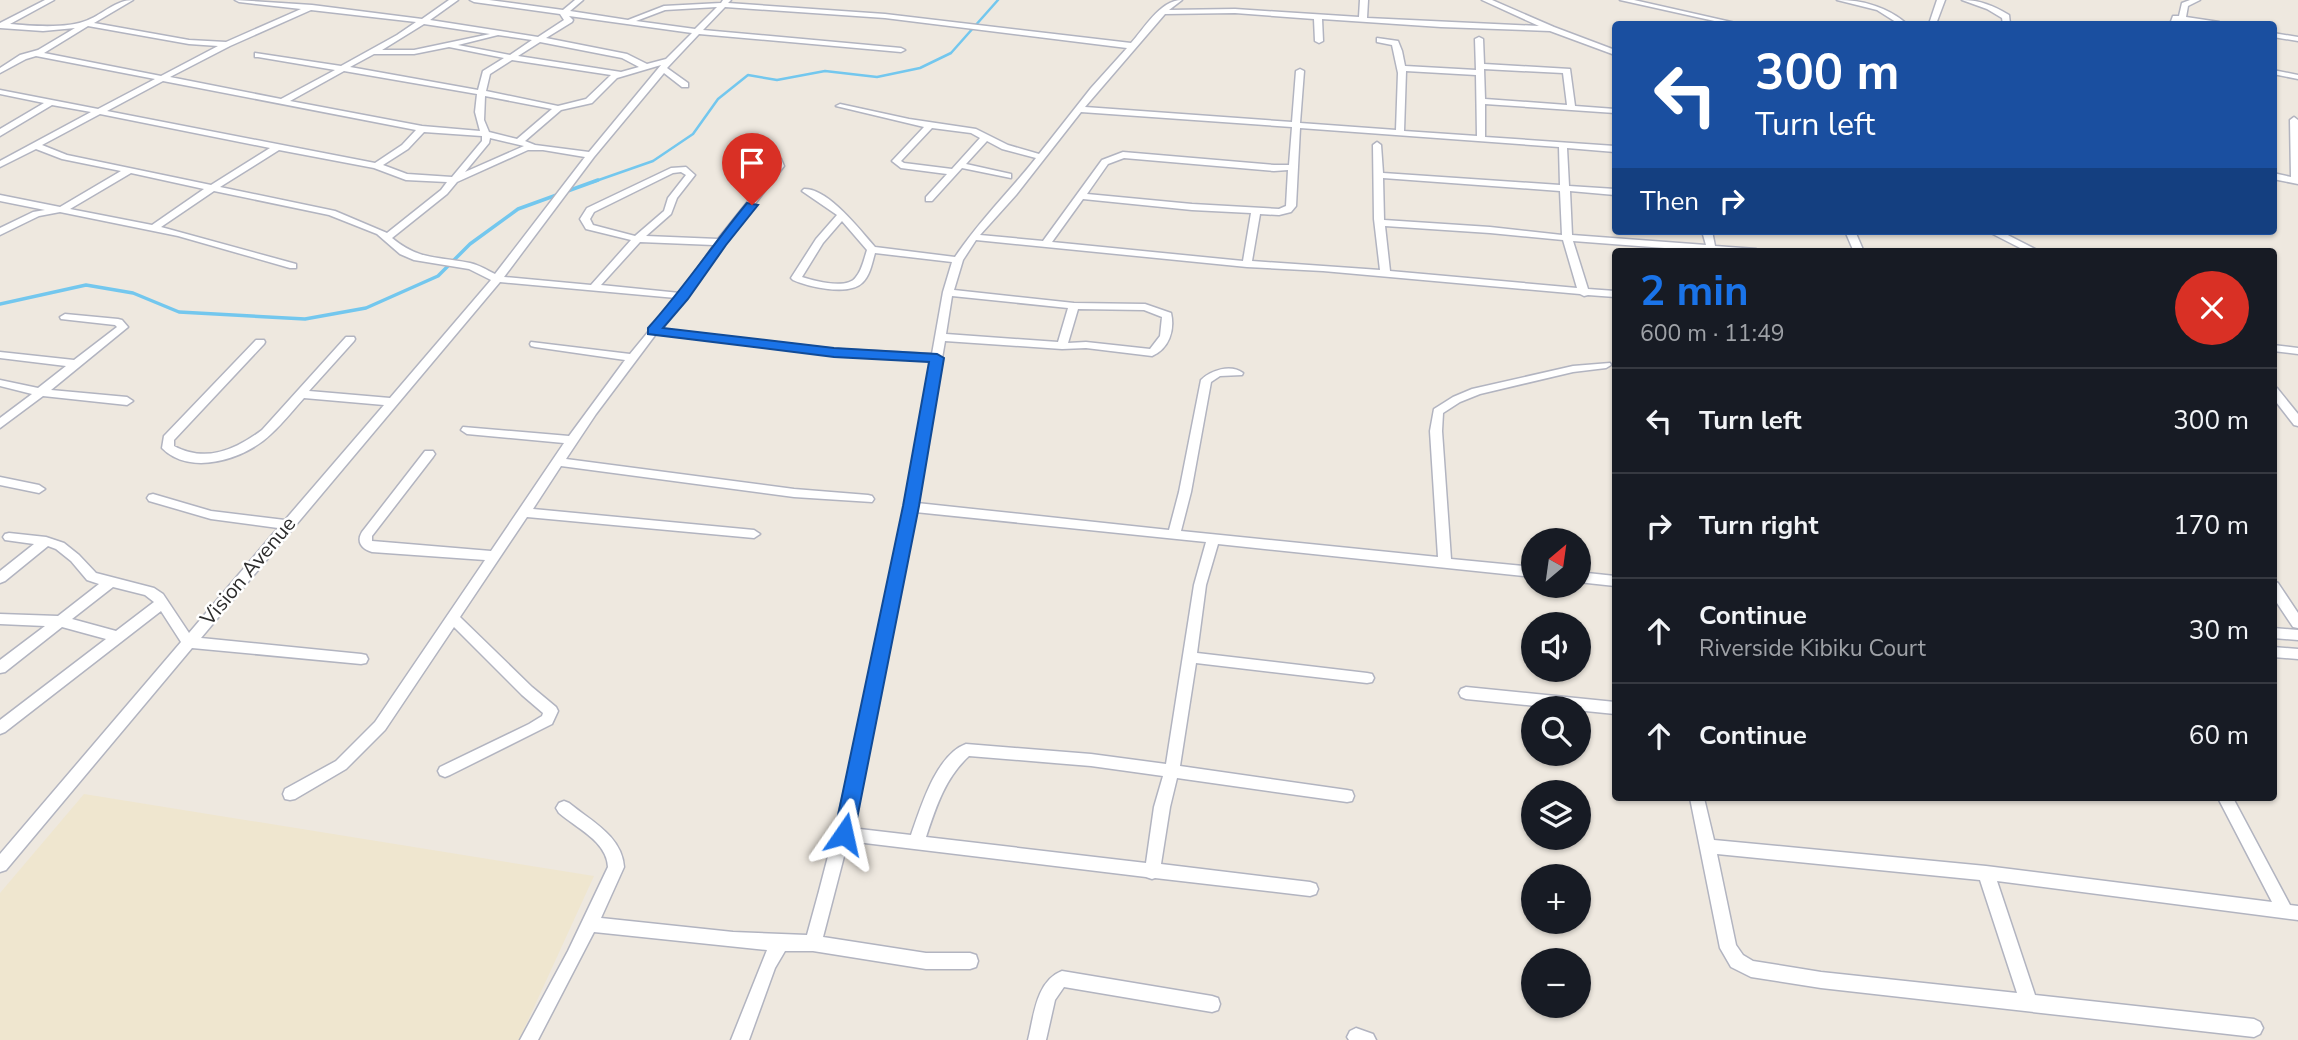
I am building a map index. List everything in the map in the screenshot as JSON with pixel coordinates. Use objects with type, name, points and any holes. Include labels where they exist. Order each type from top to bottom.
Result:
[{"type":"street","points":[[1,25],[50,0]]},
{"type":"street","points":[[0,71],[23,57],[40,52],[129,0]]},
{"type":"street","points":[[239,0],[313,7],[500,33],[624,56],[646,67]]},
{"type":"street","points":[[0,163],[228,44],[324,0]]},
{"type":"street","points":[[281,102],[343,70],[424,22],[454,0]]},
{"type":"street","points":[[474,0],[699,33],[901,50]]},
{"type":"street","points":[[563,14],[579,0]]},
{"type":"street","points":[[813,943],[844,834],[911,506],[948,292],[958,260],[973,237],[1164,6],[1178,0]]},
{"type":"street","points":[[1363,19],[1364,0]]},
{"type":"street","points":[[1486,0],[1612,52]]},
{"type":"street","points":[[1624,0],[1642,1],[1724,21]]},
{"type":"street","points":[[1841,0],[1879,8],[1898,21]]},
{"type":"street","points":[[1933,21],[1941,0]]},
{"type":"street","points":[[1966,0],[2001,12],[2007,21]]},
{"type":"street","points":[[2182,18],[2185,5],[2196,0]]},
{"type":"street","points":[[627,22],[664,8],[706,7],[725,2],[886,16],[1133,46]]},
{"type":"street","name":"Vision Avenue","points":[[0,865],[497,279],[592,155],[666,65],[699,33],[725,2]]},
{"type":"street","points":[[270,3],[285,19]]},
{"type":"street","points":[[1164,6],[1551,29]]},
{"type":"street","points":[[386,238],[444,192],[486,141],[480,117],[486,73],[506,56],[539,40],[569,20],[563,14]]},
{"type":"street","points":[[1318,16],[1320,41]]},
{"type":"street","points":[[2173,21],[2182,18],[2200,21]]},
{"type":"street","points":[[1,25],[43,29],[87,24],[189,41],[228,44]]},
{"type":"street","points":[[373,52],[414,52],[452,46],[500,33]]},
{"type":"street","points":[[2277,36],[2298,39]]},
{"type":"street","points":[[1479,39],[1481,138]]},
{"type":"street","points":[[1380,40],[1395,43],[1402,68],[1400,133]]},
{"type":"street","points":[[452,46],[621,74]]},
{"type":"street","points":[[40,52],[44,57],[422,129],[486,134],[592,155]]},
{"type":"street","points":[[258,55],[482,92],[558,108],[589,101],[614,76],[646,67],[666,65],[685,85]]},
{"type":"street","points":[[1402,68],[1567,71],[1571,108]]},
{"type":"street","points":[[1080,196],[1256,211],[1288,210],[1293,196],[1300,71]]},
{"type":"street","points":[[2277,73],[2298,77]]},
{"type":"street","points":[[0,92],[376,166],[406,177],[454,180],[515,151],[543,147]]},
{"type":"street","points":[[1480,102],[1612,111]]},
{"type":"street","points":[[0,133],[51,103]]},
{"type":"street","points":[[840,106],[973,131],[1005,147],[1041,158]]},
{"type":"street","points":[[518,142],[558,108]]},
{"type":"street","points":[[1080,109],[1612,149]]},
{"type":"street","points":[[2277,177],[2297,181],[2294,120]]},
{"type":"street","points":[[930,125],[896,161],[901,165],[1008,176]]},
{"type":"street","points":[[376,166],[405,147],[422,129]]},
{"type":"street","points":[[929,200],[986,137]]},
{"type":"street","points":[[1563,144],[1567,238],[1584,293]]},
{"type":"street","points":[[34,145],[65,157],[332,213],[355,220],[417,258],[471,265],[497,279],[683,296]]},
{"type":"street","points":[[1377,145],[1380,223],[1386,275]]},
{"type":"street","points":[[152,229],[276,148]]},
{"type":"street","points":[[290,794],[341,765],[380,726],[572,440],[780,166],[778,160],[760,151]]},
{"type":"street","points":[[1045,245],[1105,162],[1124,155],[1274,168],[1293,167]]},
{"type":"street","points":[[592,289],[637,239],[668,212],[673,198],[689,179],[689,172],[679,169],[671,171],[590,210],[585,219],[589,227],[637,239],[721,242]]},
{"type":"street","points":[[0,232],[36,214],[74,203],[130,170]]},
{"type":"street","points":[[1379,175],[1612,192]]},
{"type":"street","points":[[807,191],[829,203],[872,250],[958,260]]},
{"type":"street","points":[[0,198],[179,233],[293,266]]},
{"type":"street","points":[[1247,264],[1256,211]]},
{"type":"street","points":[[842,216],[818,241],[796,278],[844,287],[853,286],[859,282],[872,250]]},
{"type":"street","points":[[1380,223],[1711,248],[1708,235]]},
{"type":"street","points":[[2000,235],[2028,248]]},
{"type":"street","points":[[973,237],[1247,264],[1612,294]]},
{"type":"street","points":[[940,337],[1062,346],[1086,345],[1152,353],[1163,342],[1167,314],[1163,311],[1145,307],[1074,306],[948,292]]},
{"type":"street","points":[[1062,346],[1074,306]]},
{"type":"street","points":[[0,424],[123,327],[118,322],[65,317]]},
{"type":"street","points":[[653,331],[834,352],[937,358]]},
{"type":"street","points":[[260,342],[168,439],[168,448],[177,454],[205,460],[237,451],[266,433],[350,339]]},
{"type":"street","points":[[535,344],[633,358]]},
{"type":"street","points":[[2277,348],[2298,351]]},
{"type":"street","points":[[0,355],[76,364]]},
{"type":"street","points":[[1445,563],[1436,431],[1438,412],[1450,401],[1482,388],[1583,366],[1606,365]]},
{"type":"street","points":[[1174,533],[1185,492],[1206,380],[1218,373],[1238,373]]},
{"type":"street","points":[[0,383],[40,392],[127,401]]},
{"type":"street","points":[[300,394],[391,402]]},
{"type":"street","points":[[2277,395],[2298,422]]},
{"type":"street","points":[[467,430],[572,440]]},
{"type":"street","points":[[429,454],[366,535],[366,543],[372,547],[494,556]]},
{"type":"street","points":[[559,462],[794,493],[867,499]]},
{"type":"street","points":[[0,481],[39,489]]},
{"type":"street","points":[[153,498],[211,515],[288,525]]},
{"type":"street","points":[[911,506],[1521,571]]},
{"type":"street","points":[[524,512],[754,534]]},
{"type":"street","points":[[9,537],[46,541],[60,546],[92,577],[149,591],[162,603],[188,642],[361,659]]},
{"type":"street","points":[[1152,872],[1162,807],[1172,773],[1200,585],[1213,539]]},
{"type":"street","points":[[0,578],[46,541]]},
{"type":"street","points":[[1591,578],[1612,581]]},
{"type":"street","points":[[0,668],[109,583]]},
{"type":"street","points":[[2277,592],[2298,623]]},
{"type":"street","points":[[0,728],[162,603]]},
{"type":"street","points":[[445,771],[534,728],[547,720],[551,711],[453,618]]},
{"type":"street","points":[[0,619],[60,621],[116,636]]},
{"type":"street","points":[[2277,633],[2298,635]]},
{"type":"street","points":[[2277,652],[2298,654]]},
{"type":"street","points":[[1188,657],[1367,678]]},
{"type":"street","points":[[1465,693],[1612,708]]},
{"type":"street","points":[[916,842],[941,775],[966,750],[1079,759],[1347,796]]},
{"type":"street","points":[[1698,801],[1728,948],[1737,961],[1751,969],[1821,980],[2254,1028]]},
{"type":"street","points":[[2227,801],[2292,912]]},
{"type":"street","points":[[529,1040],[590,924],[617,861],[601,838],[564,808]]},
{"type":"street","points":[[844,834],[1310,889]]},
{"type":"street","points":[[1708,846],[1986,873],[2292,912]]},
{"type":"street","points":[[1986,873],[2029,1003]]},
{"type":"street","points":[[590,924],[673,931],[736,942],[813,943],[926,961],[970,961]]},
{"type":"street","points":[[740,1040],[768,965],[780,943]]},
{"type":"street","points":[[1037,1040],[1048,996],[1053,985],[1062,979],[1212,1004]]},
{"type":"shaded area","points":[[84,794],[594,876],[519,1040],[0,1040],[0,893]]},
{"type":"waterway","points":[[593,182],[653,161],[693,134],[718,99],[748,75],[777,80],[825,71],[877,77],[920,68],[951,53],[998,0]]},
{"type":"waterway","points":[[0,304],[86,285],[133,293],[179,312],[305,319],[366,308],[438,276],[470,244],[518,209],[598,180]]},
{"type":"route","points":[[752,205],[653,331],[834,352],[937,358],[911,506],[844,834]]}]
